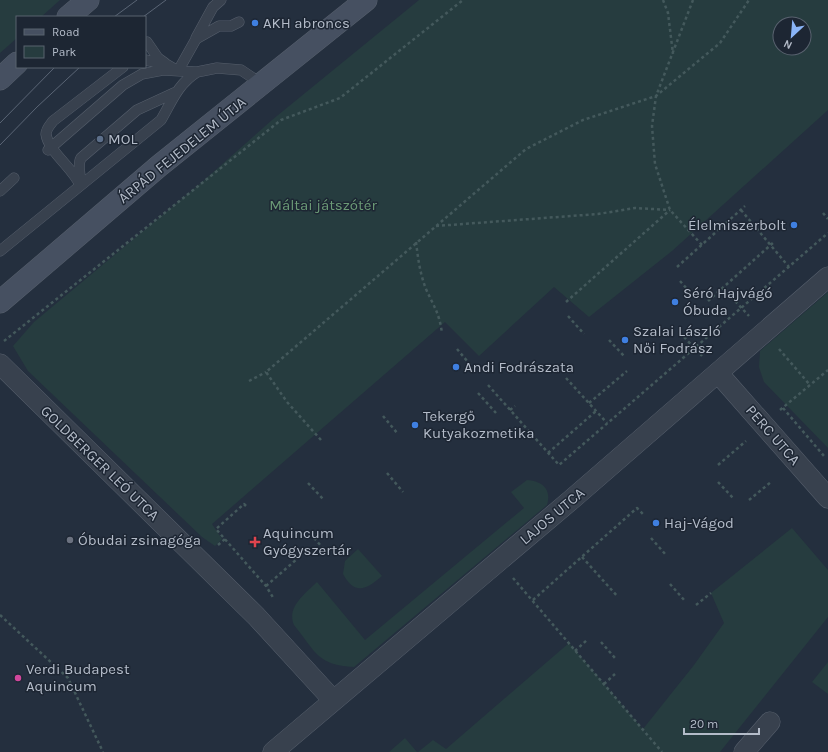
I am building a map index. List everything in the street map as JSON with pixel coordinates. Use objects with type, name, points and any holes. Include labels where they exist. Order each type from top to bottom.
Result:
[{"type":"street","points":[[69,16],[88,0]]},
{"type":"street","name":"ÁRPÁD FEJEDELEM ÚTJA","points":[[0,302],[159,166],[262,85],[366,0]]},
{"type":"street","points":[[0,79],[16,65]]},
{"type":"street","name":"LAJOS UTCA","points":[[273,752],[499,561],[828,277]]},
{"type":"street","name":"GOLDBERGER LEÓ UTCA","points":[[0,364],[256,616],[333,700]]},
{"type":"street","name":"PERC UTCA","points":[[718,373],[828,498]]},
{"type":"street","points":[[744,752],[770,722]]},
{"type":"lane","points":[[178,71],[213,7],[221,0]]},
{"type":"lane","points":[[196,39],[219,26],[231,26],[239,22]]},
{"type":"lane","points":[[147,42],[158,58],[178,71]]},
{"type":"lane","points":[[146,60],[166,64]]},
{"type":"lane","points":[[80,185],[77,177],[50,148],[46,134],[48,128],[53,121],[122,68]]},
{"type":"lane","points":[[50,148],[123,85],[142,74],[163,70],[197,72],[217,68],[241,70],[262,85]]},
{"type":"lane","points":[[0,251],[161,120],[176,92],[187,78],[197,72]]},
{"type":"lane","points":[[80,185],[81,174],[78,163],[81,158],[137,110],[176,92]]},
{"type":"lane","points":[[0,191],[14,178]]},
{"type":"path","points":[[0,344],[281,120],[340,98],[463,0]]},
{"type":"path","points":[[663,0],[668,13],[673,54]]},
{"type":"path","points":[[693,0],[656,96],[652,126],[655,164],[670,210],[702,245]]},
{"type":"path","points":[[249,381],[266,372],[416,241],[526,149],[583,120],[656,96],[720,42],[749,0]]},
{"type":"path","points":[[677,267],[745,206]]},
{"type":"path","points":[[434,226],[598,214],[635,208],[670,210]]},
{"type":"path","points":[[566,302],[670,210]]},
{"type":"path","points":[[741,210],[789,267]]},
{"type":"path","points":[[823,213],[828,218]]},
{"type":"path","points":[[488,385],[559,465],[828,233]]},
{"type":"path","points":[[416,241],[420,268],[426,288],[440,316],[442,333]]},
{"type":"path","points":[[708,301],[774,242]]},
{"type":"path","points":[[680,281],[695,298]]},
{"type":"path","points":[[568,316],[584,334]]},
{"type":"path","points":[[684,337],[694,348]]},
{"type":"path","points":[[609,340],[624,356]]},
{"type":"path","points":[[457,350],[473,368]]},
{"type":"path","points":[[590,404],[627,371]]},
{"type":"path","points":[[266,372],[287,402],[321,440]]},
{"type":"path","points":[[566,378],[607,423]]},
{"type":"path","points":[[478,393],[496,413]]},
{"type":"path","points":[[510,410],[515,406]]},
{"type":"path","points":[[783,408],[828,460]]},
{"type":"path","points":[[548,453],[596,411]]},
{"type":"path","points":[[383,416],[398,434]]},
{"type":"path","points":[[387,474],[404,492]]},
{"type":"path","points":[[718,482],[734,500]]},
{"type":"path","points":[[749,500],[771,482]]},
{"type":"path","points":[[308,483],[324,500]]},
{"type":"path","points":[[246,506],[244,504],[216,529],[266,586],[275,601]]},
{"type":"path","points":[[533,600],[637,508],[644,515]]},
{"type":"path","points":[[314,538],[330,556]]},
{"type":"path","points":[[651,538],[666,555]]},
{"type":"path","points":[[266,586],[297,559],[294,555]]},
{"type":"path","points":[[582,557],[618,597]]},
{"type":"path","points":[[499,561],[662,752]]},
{"type":"path","points":[[670,584],[685,601]]},
{"type":"path","points":[[696,604],[711,593]]},
{"type":"path","points":[[0,615],[68,678],[103,752]]},
{"type":"path","points":[[575,651],[588,639]]},
{"type":"path","points":[[601,642],[615,658]]},
{"type":"path","points":[[604,684],[615,674]]},
{"type":"green space","points":[[0,0],[60,0],[42,16],[16,16],[16,39],[0,53]]},
{"type":"green space","name":"Máltai játszótér","points":[[419,0],[828,0],[828,110],[672,251],[589,317],[554,287],[479,356],[445,322],[212,524],[222,539],[215,546],[202,537],[28,371],[13,346],[34,322],[201,183],[272,120]]},
{"type":"green space","points":[[828,292],[828,448],[764,382],[759,367],[760,351]]},
{"type":"green space","points":[[527,480],[541,484],[547,490],[547,505],[354,667],[342,666],[325,660],[313,650],[294,625],[292,618],[295,606],[317,582],[365,640],[524,508],[511,492]]},
{"type":"green space","points":[[792,528],[828,570],[828,617],[720,752],[418,752],[433,740],[446,749],[569,643],[652,740],[643,729],[694,665],[724,623],[711,593]]},
{"type":"green space","points":[[358,549],[382,576],[366,587],[361,588],[357,588],[352,585],[343,574],[345,561]]},
{"type":"green space","points":[[828,662],[828,694],[812,682]]},
{"type":"green space","points":[[405,738],[417,752],[389,752]]},
{"type":"tram line","points":[[115,16],[137,0]]},
{"type":"tram line","points":[[144,16],[166,0]]},
{"type":"tram line","points":[[0,123],[54,68]]},
{"type":"tram line","points":[[0,145],[37,107],[79,68]]},
{"type":"place","name":"AKH abroncs","points":[[255,23]]},
{"type":"place","name":"MOL","points":[[100,139]]},
{"type":"place","name":"Élelmiszerbolt","points":[[794,225]]},
{"type":"place","name":"Séró Hajvágó Óbuda","points":[[675,302]]},
{"type":"place","name":"Szalai László Női Fodrász","points":[[625,340]]},
{"type":"place","name":"Andi Fodrászata","points":[[456,367]]},
{"type":"place","name":"Tekergő Kutyakozmetika","points":[[415,425]]},
{"type":"place","name":"Haj-Vágod","points":[[656,523]]},
{"type":"place","name":"Óbudai zsinagóga","points":[[70,540]]},
{"type":"place","name":"Aquincum Gyógyszertár","points":[[255,542]]},
{"type":"place","name":"Verdi Budapest Aquincum","points":[[18,678]]}]
